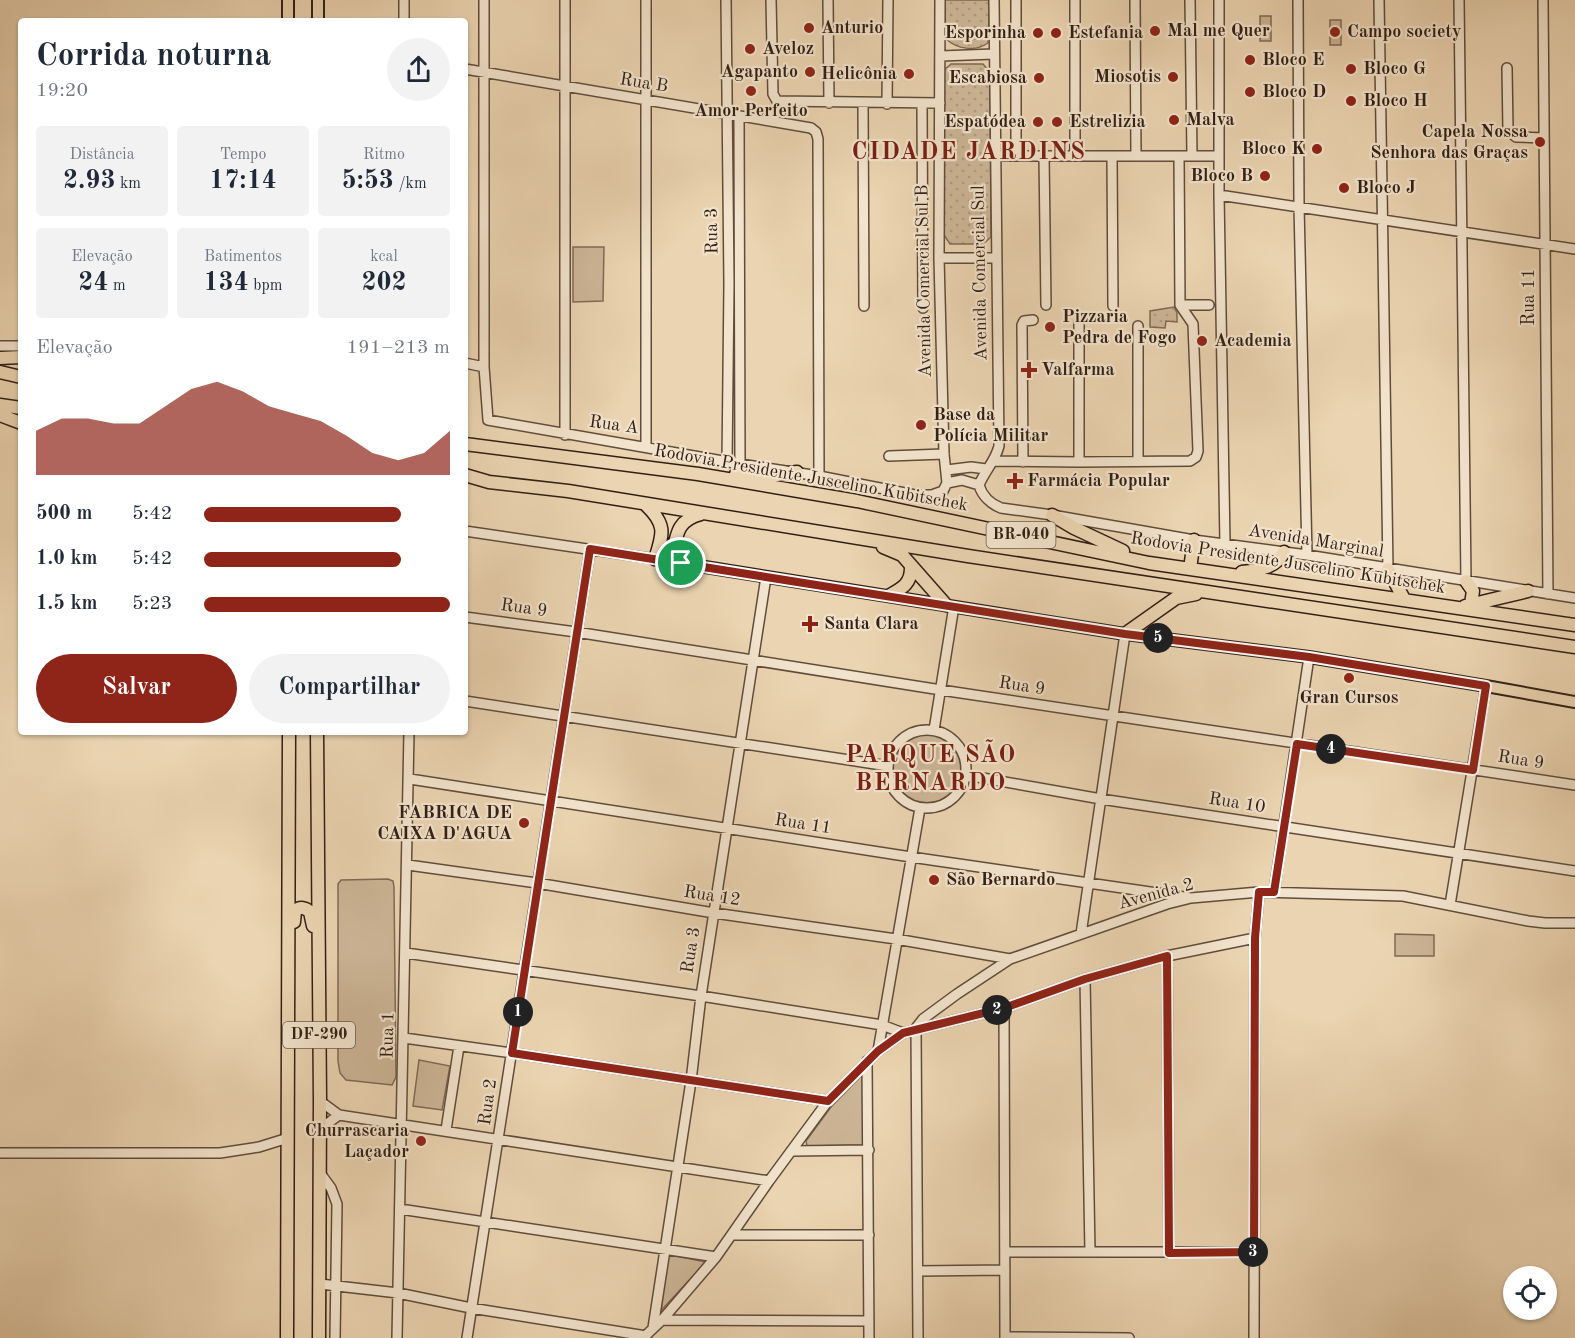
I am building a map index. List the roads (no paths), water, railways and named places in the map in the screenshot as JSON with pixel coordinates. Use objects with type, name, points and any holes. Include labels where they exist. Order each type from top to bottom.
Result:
[{"type":"highway","points":[[0,358],[18,357]]},
{"type":"highway","points":[[0,372],[18,376]]},
{"type":"highway","points":[[0,405],[18,408]]},
{"type":"highway","points":[[0,415],[18,422]]},
{"type":"highway","name":"Rodovia Presidente Juscelino Kubitschek","points":[[468,444],[698,474],[857,501],[1149,563],[1466,606],[1575,625]]},
{"type":"highway","points":[[698,474],[777,476],[797,472]]},
{"type":"highway","name":"BR-040","points":[[468,477],[488,482],[568,491],[1218,594],[1575,647]]},
{"type":"highway","points":[[468,483],[488,482]]},
{"type":"highway","points":[[646,504],[658,516],[661,524],[662,534],[655,559]]},
{"type":"highway","points":[[671,562],[682,522],[689,517],[704,514]]},
{"type":"highway","points":[[1052,515],[1108,545],[1149,563]]},
{"type":"highway","points":[[866,539],[902,555],[911,568],[950,605]]},
{"type":"highway","points":[[1190,569],[1194,540]]},
{"type":"highway","points":[[1224,573],[1257,570],[1272,565],[1280,561],[1284,552]]},
{"type":"highway","points":[[890,596],[907,585],[911,576],[911,568]]},
{"type":"highway","points":[[1388,569],[1404,599]]},
{"type":"highway","points":[[1466,581],[1473,591],[1466,606]]},
{"type":"highway","points":[[1466,606],[1528,591]]},
{"type":"highway","points":[[1125,634],[1176,598],[1191,594],[1218,594]]},
{"type":"highway","points":[[282,735],[288,768]]},
{"type":"highway","name":"DF-290","points":[[288,1338],[289,735]]},
{"type":"highway","name":"DF-290","points":[[317,735],[319,1338]]},
{"type":"highway","points":[[290,991],[294,970],[294,914],[300,908],[310,912],[312,919],[313,971],[318,986]]},
{"type":"main road","points":[[288,0],[288,18]]},
{"type":"main road","points":[[318,0],[318,18]]},
{"type":"main road","points":[[655,559],[1125,634],[1309,657],[1575,702]]},
{"type":"street","points":[[404,0],[404,18]]},
{"type":"street","points":[[468,364],[484,367],[484,0]]},
{"type":"street","points":[[565,0],[565,435]]},
{"type":"street","points":[[646,0],[646,447]]},
{"type":"street","name":"Rua 3","points":[[726,0],[729,284],[727,462]]},
{"type":"street","points":[[771,0],[775,100],[829,103],[940,103]]},
{"type":"street","points":[[828,0],[829,103]]},
{"type":"street","points":[[887,104],[888,0]]},
{"type":"street","name":"Avenida Comercial Sul B","points":[[940,0],[939,258],[944,454]]},
{"type":"street","name":"Avenida Comercial Sul","points":[[994,0],[999,446],[995,461]]},
{"type":"street","points":[[1016,0],[1016,156]]},
{"type":"street","points":[[1075,0],[1075,156]]},
{"type":"street","points":[[1135,0],[1136,156]]},
{"type":"street","points":[[1190,0],[1192,156]]},
{"type":"street","points":[[1219,0],[1219,195],[1225,544]]},
{"type":"street","points":[[1298,0],[1299,206],[1307,555]]},
{"type":"street","points":[[1379,0],[1388,569]]},
{"type":"street","points":[[1460,0],[1466,581]]},
{"type":"street","name":"Rua 11","points":[[1543,0],[1548,594]]},
{"type":"street","points":[[941,56],[994,54]]},
{"type":"street","points":[[1507,68],[1508,130],[1516,137],[1544,138]]},
{"type":"street","name":"Rua B","points":[[468,69],[811,128],[816,132],[818,139],[819,476]]},
{"type":"street","points":[[863,103],[864,306]]},
{"type":"street","points":[[922,104],[922,308]]},
{"type":"street","name":"Rua 3","points":[[739,116],[740,464]]},
{"type":"street","points":[[995,156],[1219,156]]},
{"type":"street","points":[[1044,156],[1046,305]]},
{"type":"street","points":[[1112,156],[1113,306]]},
{"type":"street","points":[[889,456],[944,454],[947,483],[962,480],[979,485],[986,469],[995,461],[1190,461],[1196,458],[1198,451],[1193,324],[1180,305],[1179,156]]},
{"type":"street","points":[[1219,195],[1575,249]]},
{"type":"street","points":[[939,258],[996,258]]},
{"type":"street","points":[[729,284],[741,284]]},
{"type":"street","points":[[1180,305],[1209,305]]},
{"type":"street","points":[[1023,462],[1022,325],[1024,321],[1033,320]]},
{"type":"street","points":[[1079,323],[1079,462]]},
{"type":"street","points":[[1138,326],[1138,461]]},
{"type":"street","points":[[0,346],[18,346]]},
{"type":"street","name":"Rua A","points":[[484,367],[485,406],[490,422],[797,472],[924,496],[943,491],[947,483]]},
{"type":"street","points":[[947,470],[971,467],[986,469]]},
{"type":"street","name":"Avenida Marginal","points":[[979,485],[984,495],[995,506],[1194,540],[1307,555],[1575,598]]},
{"type":"street","points":[[468,531],[655,559]]},
{"type":"street","name":"Rua 2","points":[[467,1338],[590,549]]},
{"type":"street","name":"Rua 3","points":[[653,1328],[691,1081],[726,829],[766,577]]},
{"type":"street","points":[[934,730],[941,690],[950,605]]},
{"type":"street","name":"Rua 9","points":[[468,617],[1575,785]]},
{"type":"street","points":[[1081,933],[1125,634]]},
{"type":"street","points":[[1274,892],[1309,657]]},
{"type":"street","points":[[1450,905],[1486,686]]},
{"type":"street","points":[[468,701],[888,766]]},
{"type":"street","points":[[921,730],[934,730],[946,734],[959,746],[966,763],[966,775],[963,787],[950,801],[933,808],[920,808],[900,798],[893,789],[888,766],[891,753],[898,742],[909,734],[921,730]]},
{"type":"street","name":"Rua 1","points":[[397,1338],[409,735]]},
{"type":"street","name":"Rua 10","points":[[966,775],[1101,799],[1575,871]]},
{"type":"street","name":"Rua 11","points":[[410,778],[726,829],[1191,898]]},
{"type":"street","points":[[878,1051],[920,808]]},
{"type":"street","name":"Rua 12","points":[[408,865],[897,939],[1010,959]]},
{"type":"street","points":[[1254,1338],[1255,938],[1259,892]]},
{"type":"street","name":"Avenida 2","points":[[916,1028],[923,1019],[1010,959],[1167,904],[1191,898],[1259,892],[1403,896],[1528,921],[1575,923]]},
{"type":"street","name":"Avenida 2","points":[[644,1337],[662,1320],[716,1257],[828,1101],[878,1051],[903,1033],[1004,1008],[1085,979],[1167,956],[1255,938]]},
{"type":"street","points":[[406,953],[882,1025],[903,1033]]},
{"type":"street","points":[[1167,956],[1169,1253]]},
{"type":"street","points":[[1085,979],[1090,1252]]},
{"type":"street","points":[[1004,1008],[1005,1337],[1129,1338]]},
{"type":"street","points":[[916,1028],[918,1338]]},
{"type":"street","points":[[404,1038],[828,1101]]},
{"type":"street","points":[[446,1130],[459,1046]]},
{"type":"street","points":[[867,1061],[869,1338]]},
{"type":"street","points":[[320,1101],[339,1115],[769,1181]]},
{"type":"street","points":[[320,1129],[339,1115]]},
{"type":"street","points":[[0,1153],[220,1154],[259,1147],[288,1138]]},
{"type":"street","points":[[791,1151],[869,1150]]},
{"type":"street","points":[[320,1173],[331,1188],[337,1204],[335,1338]]},
{"type":"street","points":[[400,1209],[716,1257]]},
{"type":"street","points":[[733,1235],[869,1235]]},
{"type":"street","points":[[1006,1252],[1254,1252]]},
{"type":"street","points":[[918,1271],[1005,1270]]},
{"type":"street","points":[[320,1284],[398,1293],[471,1308],[644,1337]]},
{"type":"street","points":[[662,1320],[869,1321]]},
{"type":"place","name":"Anturio","points":[[809,28]]},
{"type":"place","name":"Mal me Quer","points":[[1155,31]]},
{"type":"place","name":"Campo society","points":[[1335,32]]},
{"type":"place","name":"Esporinha","points":[[1038,33]]},
{"type":"place","name":"Estefania","points":[[1056,33]]},
{"type":"place","name":"Aveloz","points":[[750,49]]},
{"type":"place","name":"Bloco E","points":[[1250,60]]},
{"type":"place","name":"Bloco G","points":[[1351,69]]},
{"type":"place","name":"Agapanto","points":[[810,72]]},
{"type":"place","name":"Helicônia","points":[[909,74]]},
{"type":"place","name":"Miosotis","points":[[1173,77]]},
{"type":"place","name":"Escabiosa","points":[[1039,78]]},
{"type":"place","name":"Amor Perfeito","points":[[751,91]]},
{"type":"place","name":"Bloco D","points":[[1250,92]]},
{"type":"place","name":"Bloco H","points":[[1351,101]]},
{"type":"place","name":"Malva","points":[[1174,120]]},
{"type":"place","name":"Espatódea","points":[[1038,122]]},
{"type":"place","name":"Estrelizia","points":[[1057,122]]},
{"type":"place","name":"Capela Nossa Senhora das Graças","points":[[1540,142]]},
{"type":"place","name":"Bloco K","points":[[1317,149]]},
{"type":"place","name":"Bloco B","points":[[1265,176]]},
{"type":"place","name":"Bloco J","points":[[1344,188]]},
{"type":"place","name":"Pizzaria Pedra de Fogo","points":[[1050,327]]},
{"type":"place","name":"Academia","points":[[1202,341]]},
{"type":"place","name":"Valfarma","points":[[1029,370]]},
{"type":"place","name":"Base da Polícia Militar","points":[[921,425]]},
{"type":"place","name":"Farmácia Popular","points":[[1015,481]]},
{"type":"place","name":"Santa Clara","points":[[810,624]]},
{"type":"place","name":"Gran Cursos","points":[[1349,678]]},
{"type":"place","name":"FABRICA DE CAIXA D'AGUA","points":[[524,823]]},
{"type":"place","name":"São Bernardo","points":[[934,880]]},
{"type":"place","name":"Churrascaria Laçador","points":[[421,1141]]},
{"type":"district","name":"CIDADE JARDINS","points":[[969,153]]},
{"type":"district","name":"PARQUE SÃO BERNARDO","points":[[931,770]]}]
